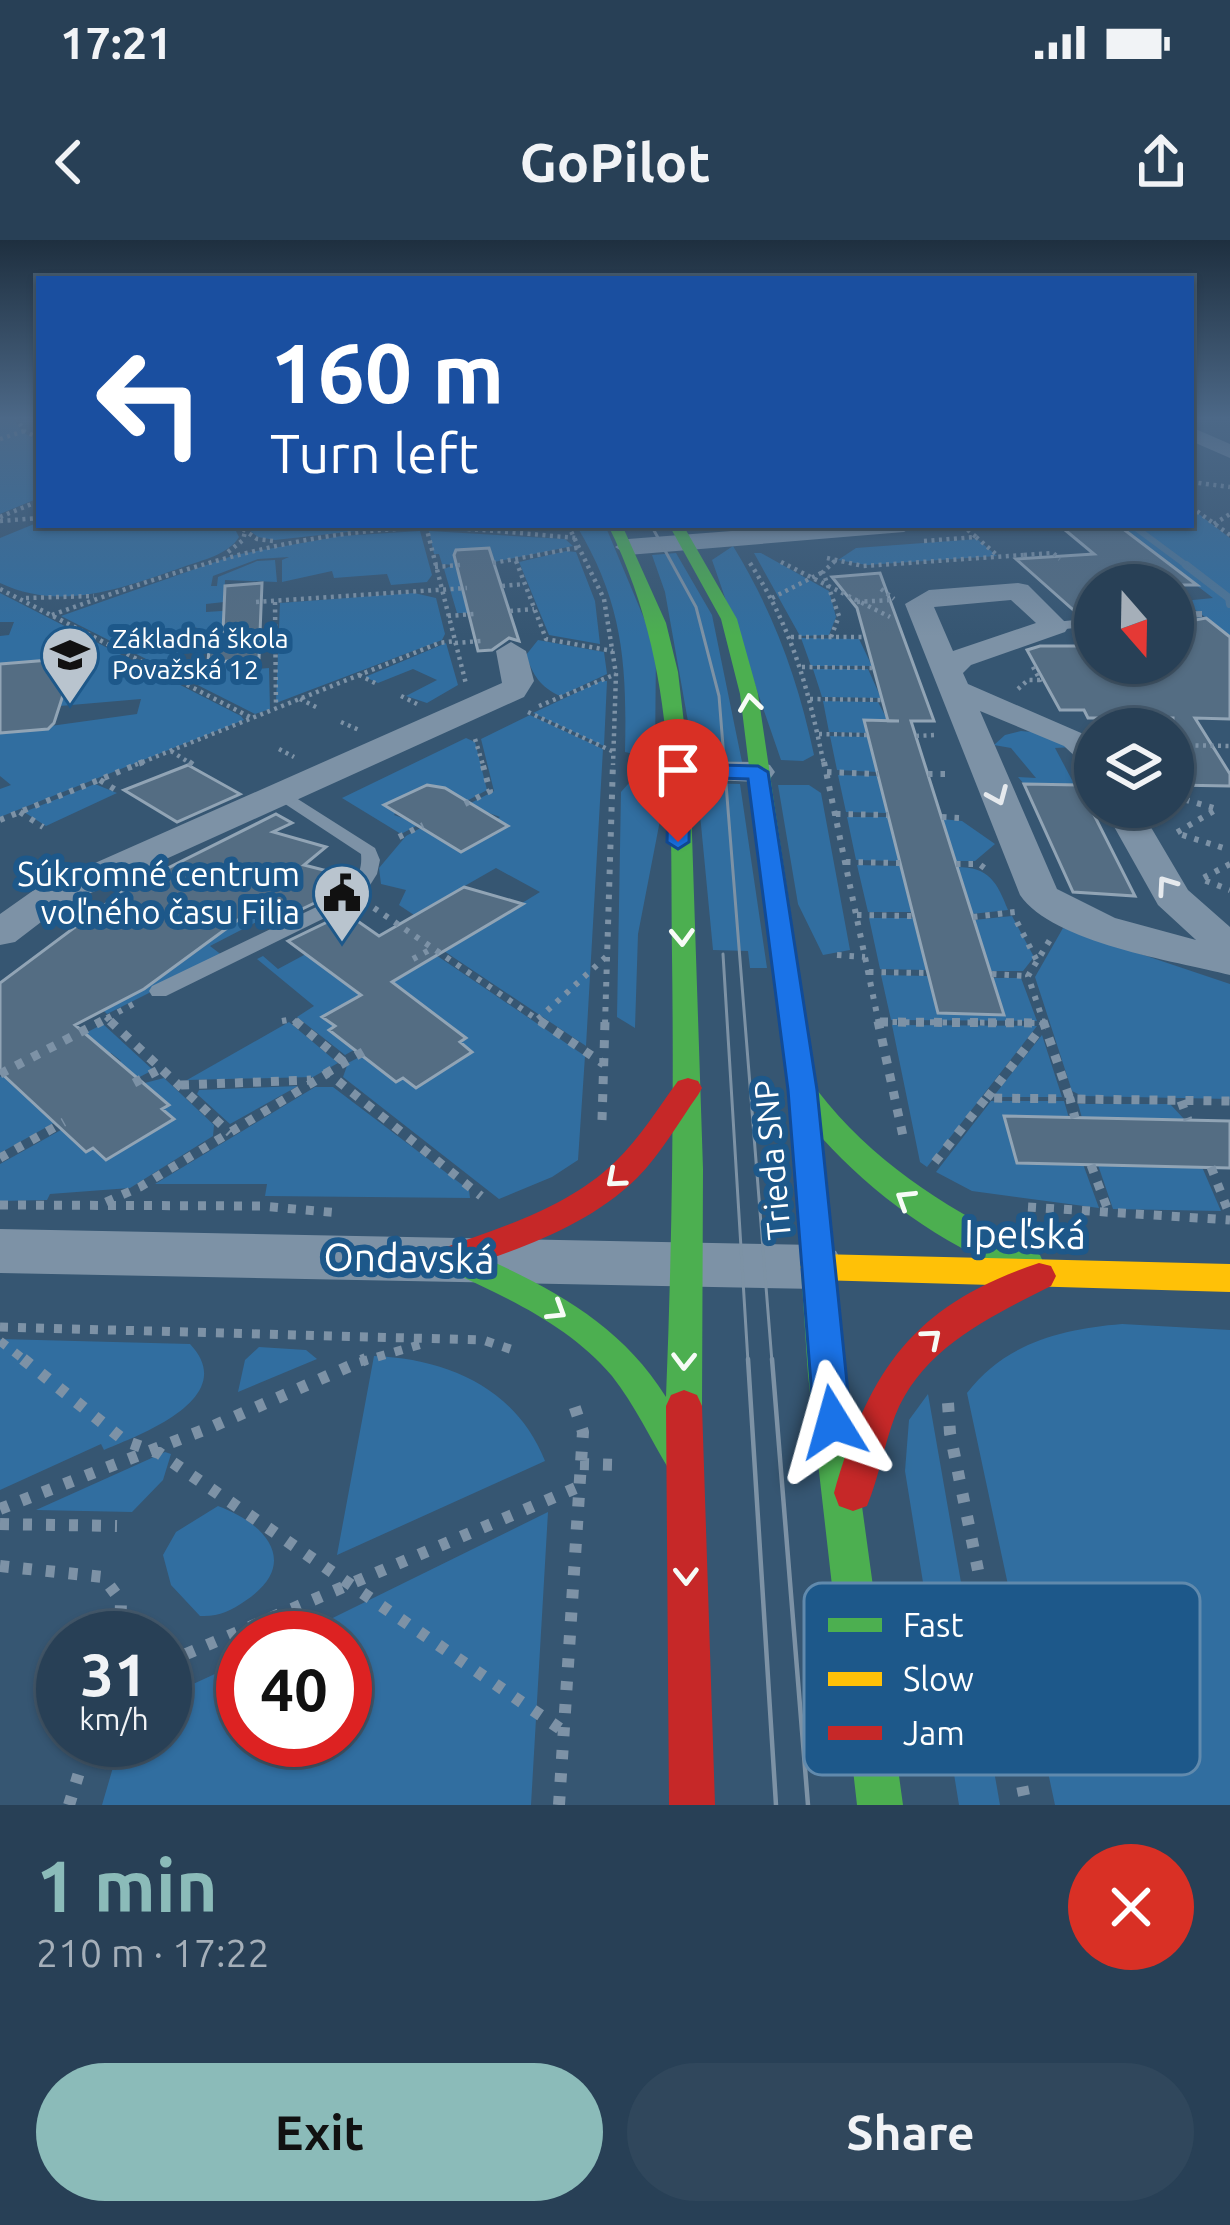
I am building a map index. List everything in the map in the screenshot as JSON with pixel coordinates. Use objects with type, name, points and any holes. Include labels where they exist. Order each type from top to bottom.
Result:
[{"type":"street","points":[[692,1805],[683,1460],[691,1169],[680,771],[670,654],[651,587],[621,536],[682,533],[738,545],[879,528]]},
{"type":"street","name":"Trieda SNP","points":[[682,533],[736,635],[749,694],[802,1090],[826,1375],[856,1583]]},
{"type":"street","points":[[948,681],[960,659],[1055,626],[1018,592],[929,598],[919,604],[948,681],[1040,895],[1067,914],[1230,962]]},
{"type":"street","points":[[0,933],[48,898],[513,690],[519,681],[496,646]]},
{"type":"street","points":[[948,681],[1074,738]]},
{"type":"street","points":[[680,771],[758,772]]},
{"type":"street","points":[[1133,828],[1172,897],[1230,949]]},
{"type":"street","points":[[453,1258],[535,1226],[601,1192],[630,1166],[688,1088]]},
{"type":"street","points":[[802,1090],[828,1132],[861,1169],[940,1220],[1046,1273]]},
{"type":"street","name":"Ondavská","points":[[0,1251],[818,1267]]},
{"type":"street","points":[[453,1258],[533,1297],[591,1334],[639,1385],[683,1460]]},
{"type":"street","name":"Ipeľská","points":[[818,1267],[1230,1278]]},
{"type":"street","points":[[848,1515],[875,1412],[903,1365],[951,1322],[1046,1273]]},
{"type":"street","name":"Trieda SNP","points":[[877,1775],[880,1805]]},
{"type":"lane","points":[[1055,626],[1074,624]]},
{"type":"lane","points":[[159,991],[353,894],[367,878],[369,852],[282,794]]},
{"type":"path","points":[[0,521],[36,502]]},
{"type":"path","points":[[1194,509],[1230,535]]},
{"type":"path","points":[[1214,524],[1230,514]]},
{"type":"path","points":[[0,521],[36,518]]},
{"type":"path","points":[[240,528],[257,539],[286,542]]},
{"type":"path","points":[[52,616],[218,557],[286,542],[406,528]]},
{"type":"path","points":[[424,528],[467,688]]},
{"type":"path","points":[[442,528],[579,542]]},
{"type":"path","points":[[570,528],[604,599],[616,674],[601,1130]]},
{"type":"path","points":[[218,557],[239,544],[244,532]]},
{"type":"path","points":[[976,537],[999,557]]},
{"type":"path","points":[[493,563],[579,542]]},
{"type":"path","points":[[738,545],[760,550],[855,602],[896,599]]},
{"type":"path","points":[[738,545],[772,598],[802,667],[906,1153]]},
{"type":"path","points":[[772,598],[823,572],[846,553]]},
{"type":"path","points":[[812,555],[862,566],[1023,554],[1053,554],[1060,559]]},
{"type":"path","points":[[976,559],[984,566]]},
{"type":"path","points":[[516,561],[546,639],[613,651]]},
{"type":"path","points":[[918,562],[926,570]]},
{"type":"path","points":[[435,567],[460,566]]},
{"type":"path","points":[[862,566],[870,574]]},
{"type":"path","points":[[823,572],[839,616],[831,637]]},
{"type":"path","points":[[502,586],[524,584]]},
{"type":"path","points":[[256,602],[467,588]]},
{"type":"path","points":[[0,589],[252,718]]},
{"type":"path","points":[[18,598],[114,593]]},
{"type":"path","points":[[275,602],[273,704],[278,708]]},
{"type":"path","points":[[510,611],[534,609]]},
{"type":"path","points":[[448,616],[474,614]]},
{"type":"path","points":[[791,637],[864,637]]},
{"type":"path","points":[[0,820],[358,675],[455,642],[496,646]]},
{"type":"path","points":[[1015,692],[1028,680],[1040,680],[1030,661]]},
{"type":"path","points":[[802,667],[872,668]]},
{"type":"path","points":[[509,719],[616,674]]},
{"type":"path","points":[[358,675],[377,684]]},
{"type":"path","points":[[300,699],[318,708]]},
{"type":"path","points":[[810,699],[882,700]]},
{"type":"path","points":[[526,711],[614,752]]},
{"type":"path","points":[[239,723],[254,732]]},
{"type":"path","points":[[819,734],[868,735]]},
{"type":"path","points":[[465,804],[490,791],[474,735]]},
{"type":"path","points":[[916,736],[936,735]]},
{"type":"path","points":[[1194,745],[1230,746]]},
{"type":"path","points":[[279,748],[288,753]]},
{"type":"path","points":[[171,751],[193,765]]},
{"type":"path","points":[[826,772],[878,773]]},
{"type":"path","points":[[928,774],[949,774]]},
{"type":"path","points":[[100,780],[119,792]]},
{"type":"path","points":[[1194,802],[1230,809]]},
{"type":"path","points":[[1217,809],[1176,833],[1230,850]]},
{"type":"path","points":[[20,812],[44,827]]},
{"type":"path","points":[[836,814],[888,815]]},
{"type":"path","points":[[942,817],[961,818]]},
{"type":"path","points":[[399,837],[423,825]]},
{"type":"path","points":[[846,862],[900,863]]},
{"type":"path","points":[[956,864],[979,865]]},
{"type":"path","points":[[1230,865],[1201,879],[1230,890]]},
{"type":"path","points":[[353,894],[604,1064]]},
{"type":"path","points":[[1028,976],[1067,914]]},
{"type":"path","points":[[856,915],[914,916]]},
{"type":"path","points":[[413,959],[433,948]]},
{"type":"path","points":[[538,1019],[608,955]]},
{"type":"path","points":[[837,955],[865,956]]},
{"type":"path","points":[[868,972],[928,974]]},
{"type":"path","points":[[992,974],[1028,976]]},
{"type":"path","points":[[1028,976],[1075,1118]]},
{"type":"path","points":[[0,1074],[106,1017],[230,1133]]},
{"type":"path","points":[[282,1022],[293,1019],[345,1063]]},
{"type":"path","points":[[880,1022],[1045,1023]]},
{"type":"path","points":[[948,1146],[1045,1023]]},
{"type":"path","points":[[103,1204],[140,1187],[366,1050]]},
{"type":"path","points":[[134,1083],[162,1068]]},
{"type":"path","points":[[181,1085],[303,1082],[328,1073]]},
{"type":"path","points":[[328,1073],[496,1209]]},
{"type":"path","points":[[986,1099],[1230,1101]]},
{"type":"path","points":[[1180,1101],[1189,1120]]},
{"type":"path","points":[[0,1158],[64,1123]]},
{"type":"path","points":[[1091,1165],[1108,1214]]},
{"type":"path","points":[[1004,1206],[1230,1218],[1210,1167]]},
{"type":"path","points":[[0,1205],[261,1206],[332,1213]]},
{"type":"path","points":[[0,1327],[483,1340],[530,1359]]},
{"type":"path","points":[[0,1509],[374,1356],[441,1339]]},
{"type":"path","points":[[0,1341],[125,1441],[153,1450],[563,1730]]},
{"type":"path","points":[[951,1384],[950,1432],[981,1583]]},
{"type":"path","points":[[559,1805],[583,1432],[568,1394]]},
{"type":"path","points":[[580,1464],[630,1465]]},
{"type":"path","points":[[192,1651],[578,1487]]},
{"type":"path","points":[[0,1524],[117,1526]]},
{"type":"path","points":[[0,1566],[103,1577],[121,1601],[121,1611]]},
{"type":"path","points":[[69,1805],[81,1767]]},
{"type":"path","points":[[1020,1775],[1026,1805]]},
{"type":"shaded area","points":[[0,490],[36,490],[36,499],[0,514]]},
{"type":"shaded area","points":[[1194,510],[1230,538],[1230,647],[1194,647],[1194,618],[1205,617],[1194,609],[1194,600],[1213,598],[1194,583],[1194,564],[1169,564],[1122,528],[1194,528]]},
{"type":"shaded area","points":[[36,523],[36,528],[234,528],[239,537],[214,556],[138,582],[69,596],[23,592],[0,583],[0,538]]},
{"type":"shaded area","points":[[246,528],[385,528],[275,540],[258,537]]},
{"type":"shaded area","points":[[578,528],[606,528],[656,647],[655,759],[625,752],[619,634],[592,553]]},
{"type":"shaded area","points":[[420,531],[432,575],[427,582],[391,585],[387,574],[334,578],[332,571],[282,582],[282,560],[289,557],[258,559],[213,576],[211,586],[217,586],[218,577],[257,561],[275,560],[277,582],[225,580],[224,602],[206,604],[206,612],[253,609],[240,627],[204,630],[187,625],[184,640],[172,641],[173,630],[157,631],[156,642],[181,653],[181,669],[191,663],[235,660],[234,671],[269,668],[270,709],[255,714],[61,616],[235,555],[341,536]]},
{"type":"shaded area","points":[[429,531],[565,539],[573,546],[494,562],[488,548],[457,550],[454,556],[460,564],[455,566],[459,577],[464,577],[462,589],[468,592],[473,613],[457,613],[444,569],[454,565],[442,564],[439,554],[434,554]]},
{"type":"shaded area","points":[[977,539],[997,556],[867,565],[838,560],[856,548]]},
{"type":"shaded area","points":[[733,546],[761,596],[792,673],[814,755],[803,761],[781,760],[712,560]]},
{"type":"shaded area","points":[[576,552],[595,601],[600,644],[549,635],[519,562]]},
{"type":"shaded area","points":[[676,553],[712,615],[742,762],[695,761],[665,592],[652,555]]},
{"type":"shaded area","points":[[754,553],[829,591],[836,617],[829,635],[800,636]]},
{"type":"shaded area","name":"Základná škola Považská 12","points":[[0,593],[244,720],[0,817],[0,789],[11,785],[0,776],[0,733],[137,714],[141,699],[13,710],[0,679],[75,659],[0,664],[0,636],[9,635],[14,622],[0,622]]},
{"type":"shaded area","points":[[414,593],[436,598],[445,634],[442,640],[276,703],[280,603]]},
{"type":"shaded area","points":[[801,638],[859,639],[872,666],[811,666]]},
{"type":"shaded area","points":[[538,640],[604,652],[607,674],[560,696],[542,684],[526,655]]},
{"type":"shaded area","points":[[446,643],[458,685],[427,703],[406,696],[437,680],[413,669],[378,683],[365,677]]},
{"type":"shaded area","points":[[813,669],[868,669],[881,698],[822,697]]},
{"type":"shaded area","points":[[607,681],[604,746],[533,713]]},
{"type":"shaded area","points":[[823,701],[878,702],[888,721],[865,721],[868,733],[829,732]]},
{"type":"shaded area","points":[[530,715],[603,749],[586,1046],[444,951],[540,892],[496,868],[414,915],[399,905],[406,890],[381,884],[379,868],[406,836],[424,826],[449,845],[454,842],[466,849],[507,827],[496,820],[500,817],[467,805],[494,791],[481,739]]},
{"type":"shaded area","points":[[1044,733],[1073,747],[1055,748],[1074,785],[1024,784],[1018,777],[1036,778],[1011,748],[994,745],[1005,735]]},
{"type":"shaded area","points":[[830,736],[868,737],[878,772],[837,770]]},
{"type":"shaded area","points":[[466,738],[475,742],[487,790],[463,803],[427,785],[386,804],[397,811],[394,815],[420,824],[401,834],[342,798]]},
{"type":"shaded area","points":[[838,775],[879,776],[888,813],[846,812]]},
{"type":"shaded area","points":[[661,782],[662,810],[638,934],[635,1028],[617,1017],[621,792],[629,783]]},
{"type":"shaded area","points":[[697,783],[740,784],[767,968],[750,968],[748,951],[713,950]]},
{"type":"shaded area","points":[[95,784],[117,793],[46,826],[24,812]]},
{"type":"shaded area","points":[[778,785],[809,785],[821,793],[850,950],[823,955],[798,904]]},
{"type":"shaded area","points":[[847,817],[889,817],[900,861],[856,860]]},
{"type":"shaded area","points":[[942,819],[962,821],[995,844],[975,861],[956,861]]},
{"type":"shaded area","points":[[857,865],[901,866],[912,912],[868,912]]},
{"type":"shaded area","points":[[957,867],[990,878],[1008,910],[972,914]]},
{"type":"shaded area","points":[[285,883],[338,896],[321,905],[307,896],[210,946],[223,956],[107,1014],[104,1011],[186,959]]},
{"type":"shaded area","points":[[1012,916],[1034,957],[1023,971],[990,971],[974,920]]},
{"type":"shaded area","points":[[869,918],[914,918],[927,970],[880,969]]},
{"type":"shaded area","points":[[1063,928],[1230,984],[1230,1099],[1082,1096],[1072,1091],[1035,977]]},
{"type":"shaded area","points":[[433,953],[585,1056],[578,1160],[552,1177],[499,1199],[343,1077],[348,1063],[369,1052],[395,1082],[403,1078],[416,1088],[472,1052],[460,1042],[465,1037],[382,983]]},
{"type":"shaded area","points":[[306,954],[361,995],[323,1017],[335,1026],[330,1031],[361,1046],[345,1055],[297,1017],[314,1006],[257,959],[263,956],[278,969]]},
{"type":"shaded area","points":[[881,975],[928,976],[938,1013],[1003,1015],[993,978],[1021,978],[1037,1021],[891,1020]]},
{"type":"shaded area","points":[[289,1022],[338,1063],[313,1077],[187,1080]]},
{"type":"shaded area","points":[[103,1024],[153,1070],[132,1081],[115,1066],[121,1061],[111,1053],[61,1119],[0,1153],[0,1077]]},
{"type":"shaded area","points":[[892,1025],[1037,1026],[927,1167],[920,1162]]},
{"type":"shaded area","points":[[1042,1035],[1062,1097],[993,1097]]},
{"type":"shaded area","points":[[164,1078],[214,1125],[213,1136],[130,1188],[50,1194],[47,1200],[0,1201],[0,1164],[68,1126],[80,1137],[74,1142],[86,1152],[93,1148],[106,1160],[174,1119],[137,1085]]},
{"type":"shaded area","points":[[298,1086],[230,1124],[197,1094],[199,1090]]},
{"type":"shaded area","points":[[315,1087],[333,1087],[469,1190],[470,1198],[265,1196],[267,1184],[155,1184]]},
{"type":"shaded area","points":[[991,1101],[1064,1101],[1069,1118],[1017,1163],[1083,1164],[1099,1208],[972,1191],[936,1172]]},
{"type":"shaded area","points":[[1078,1104],[1170,1104],[1185,1120],[1082,1118]]},
{"type":"shaded area","points":[[1098,1165],[1202,1167],[1221,1211],[1113,1209]]},
{"type":"shaded area","points":[[1122,1324],[1230,1330],[1230,1805],[1055,1805],[1049,1775],[1200,1775],[1200,1583],[1008,1583],[967,1393],[1017,1351],[1078,1330]]},
{"type":"shaded area","points":[[0,1339],[190,1344],[202,1363],[203,1381],[180,1412],[140,1435],[104,1450],[101,1444],[0,1490]]},
{"type":"shaded area","points":[[259,1347],[306,1350],[317,1359],[238,1392],[245,1360]]},
{"type":"shaded area","points":[[374,1356],[428,1363],[476,1382],[516,1414],[545,1461],[337,1555]]},
{"type":"shaded area","points":[[928,1394],[961,1583],[923,1583],[905,1471],[909,1420]]},
{"type":"shaded area","points":[[165,1452],[171,1454],[163,1480],[132,1512],[36,1510]]},
{"type":"shaded area","points":[[218,1506],[263,1534],[274,1559],[271,1573],[245,1601],[228,1611],[200,1616],[171,1585],[163,1555],[176,1532]]},
{"type":"shaded area","points":[[548,1512],[531,1805],[102,1805],[113,1767],[192,1767],[192,1685],[216,1673],[216,1767],[372,1767],[372,1611],[347,1611]]},
{"type":"shaded area","points":[[954,1775],[995,1775],[1000,1805],[959,1805]]},
{"type":"building","points":[[1063,528],[1122,528],[1169,564],[1074,564],[1074,611],[1016,559],[1094,554]]},
{"type":"building","points":[[489,548],[519,641],[509,638],[492,650],[478,651],[454,555],[456,550]]},
{"type":"building","points":[[880,573],[934,721],[911,721],[1004,1015],[938,1013],[864,720],[888,721],[857,608],[832,577]]},
{"type":"building","points":[[262,583],[259,658],[208,663],[210,632],[223,631],[225,586]]},
{"type":"building","points":[[1206,618],[1230,637],[1230,719],[1195,718],[1230,774],[1230,786],[1194,785],[1194,708],[1060,710],[1027,650],[1074,646],[1074,684],[1194,684],[1194,620]]},
{"type":"building","points":[[75,658],[48,729],[0,733],[0,664]]},
{"type":"building","points":[[188,765],[240,794],[177,822],[124,790]]},
{"type":"building","points":[[1024,784],[1074,785],[1074,828],[1101,828],[1135,896],[1073,892]]},
{"type":"building","points":[[427,785],[445,788],[508,826],[461,852],[384,805]]},
{"type":"building","points":[[276,814],[292,823],[273,832],[326,847],[304,865],[351,877],[333,894],[267,926],[249,912],[144,989],[75,1025],[169,1105],[162,1109],[174,1119],[106,1160],[93,1148],[86,1152],[0,1072],[0,983],[126,889]]},
{"type":"building","points":[[464,887],[523,904],[392,982],[466,1038],[460,1042],[472,1052],[416,1088],[403,1078],[396,1082],[329,1030],[335,1026],[322,1017],[361,995],[288,941],[346,913],[379,936]]},
{"type":"building","points":[[1004,1116],[1230,1121],[1230,1168],[1017,1163]]},
{"type":"waterway","points":[[1136,528],[1185,564]]},
{"type":"waterway","points":[[1194,571],[1229,598],[1230,604]]},
{"type":"tram line","points":[[653,528],[696,607],[719,696],[772,1362]]},
{"type":"tram line","points":[[723,954],[748,1362]]},
{"type":"tram line","points":[[748,1359],[776,1805]]},
{"type":"tram line","points":[[772,1359],[804,1755]]},
{"type":"tram line","points":[[806,1775],[808,1805]]},
{"type":"traffic: fast","points":[[617,528],[657,623],[669,672],[680,774],[688,1109],[684,1406]]},
{"type":"traffic: fast","points":[[678,528],[729,619],[749,694],[803,1090],[826,1375],[852,1583]]},
{"type":"traffic: fast","points":[[806,1096],[852,1152],[905,1195],[1028,1264]]},
{"type":"traffic: fast","points":[[453,1258],[543,1302],[605,1345],[639,1385],[683,1459]]},
{"type":"traffic: fast","points":[[876,1775],[880,1805]]},
{"type":"traffic: slow","points":[[817,1267],[1230,1278]]},
{"type":"traffic: jam","points":[[453,1258],[544,1223],[608,1186],[643,1151],[688,1088]]},
{"type":"traffic: jam","points":[[853,1493],[879,1410],[913,1356],[963,1317],[1039,1276]]},
{"type":"traffic: jam","points":[[684,1406],[692,1805]]},
{"type":"place","name":"Základná škola Považská 12","points":[[70,706]]},
{"type":"place","name":"Súkromné centrum voľného času Filia","points":[[342,944]]},
{"type":"route","points":[[678,842],[680,771],[758,772],[814,1193],[833,1422]]}]
